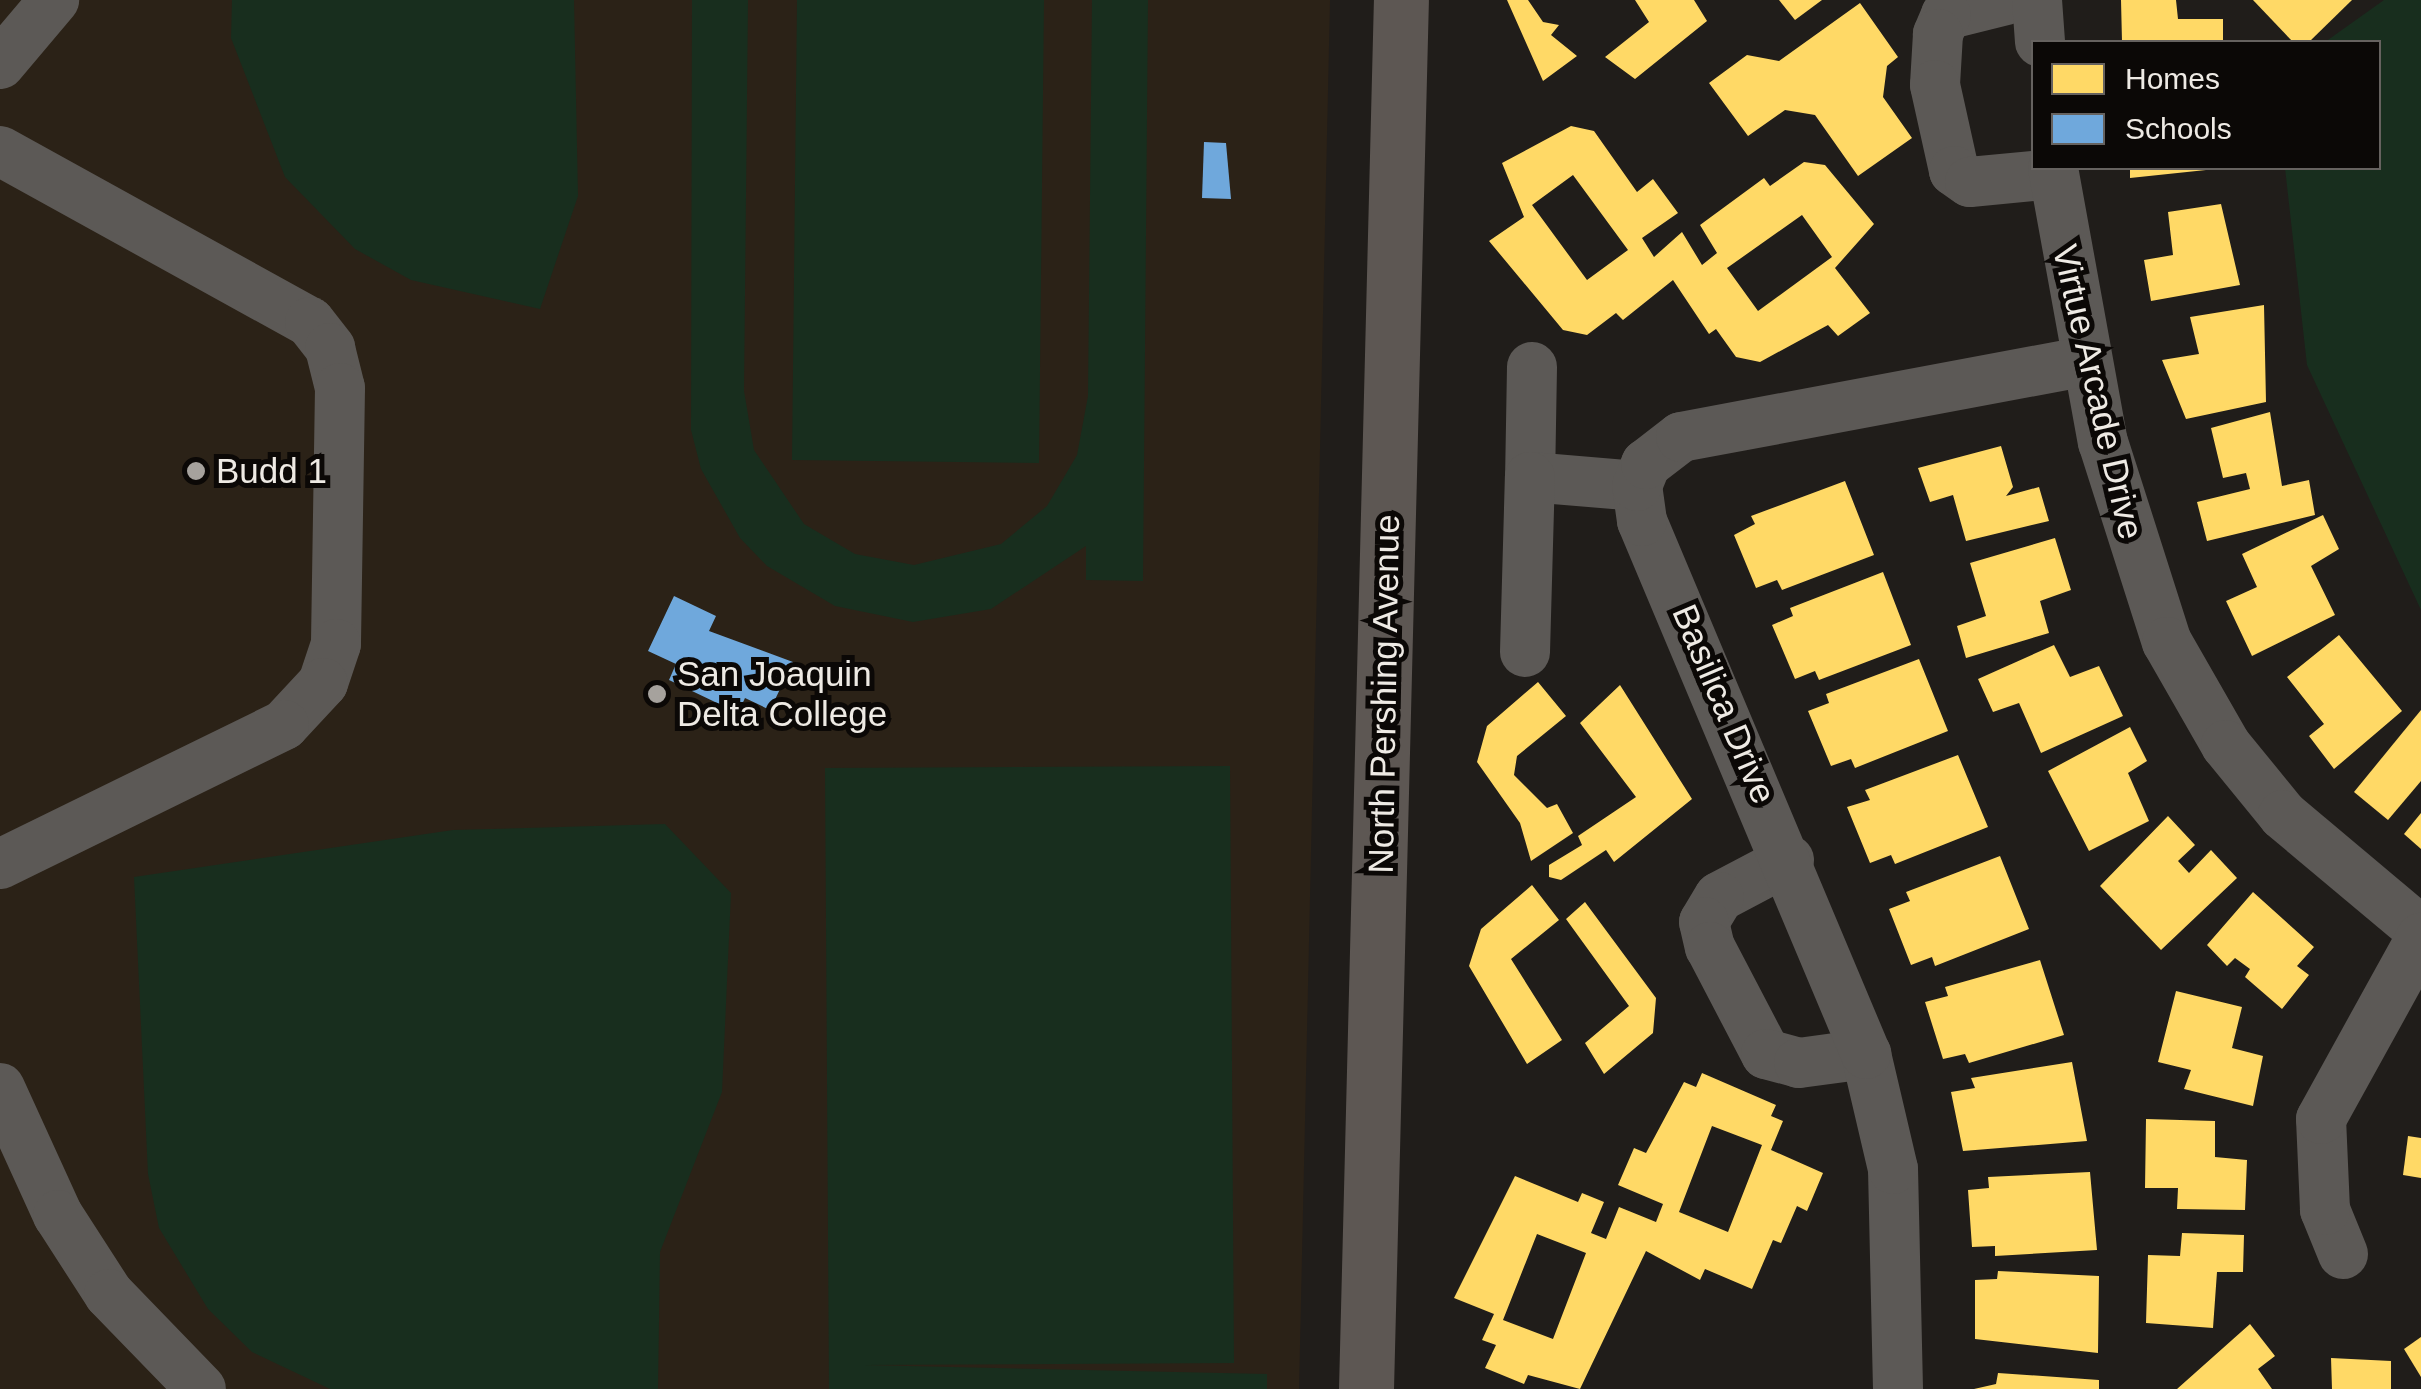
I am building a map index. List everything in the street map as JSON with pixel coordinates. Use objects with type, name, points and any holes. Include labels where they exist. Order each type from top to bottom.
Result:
[{"type":"main road","name":"North Pershing Avenue","points":[[1366,1389],[1401,0]]},
{"type":"street","points":[[0,64],[54,0]]},
{"type":"street","points":[[2006,0],[1946,15],[1938,34],[1935,86],[1954,171],[1970,182],[2053,171]]},
{"type":"street","points":[[2037,0],[2040,40]]},
{"type":"street","points":[[0,151],[310,322],[330,348],[340,388],[336,644],[323,684],[284,725],[0,864]]},
{"type":"street","name":"Virtue Arcade Drive","points":[[2053,171],[2086,362],[2132,546],[2168,642],[2226,745],[2326,860],[2421,934]]},
{"type":"street","points":[[1530,477],[1637,486],[1646,464],[1682,437],[2086,362]]},
{"type":"street","points":[[1525,652],[1532,367]]},
{"type":"street","name":"Basilica Drive","points":[[1637,486],[1642,521],[1789,860],[1866,1054],[1893,1170],[1898,1389]]},
{"type":"street","points":[[1789,860],[1719,897],[1704,922],[1710,947],[1766,1054],[1799,1063],[1866,1054]]},
{"type":"street","points":[[2343,1254],[2325,1210],[2321,1119],[2421,934]]},
{"type":"street","points":[[0,1088],[58,1214],[109,1294],[201,1389]]},
{"type":"shaded area","name":"San Joaquin Delta College","points":[[0,0],[1330,0],[1299,1389],[0,1389]]},
{"type":"green space","points":[[232,0],[574,0],[578,196],[540,309],[411,280],[355,249],[285,177],[231,38]]},
{"type":"green space","points":[[692,0],[748,0],[744,391],[754,450],[804,524],[855,554],[914,565],[1001,544],[1047,506],[1077,455],[1088,396],[1092,0],[1148,0],[1143,581],[1086,580],[1086,546],[991,609],[913,622],[835,606],[767,566],[740,538],[701,469],[691,430]]},
{"type":"green space","points":[[797,0],[1044,0],[1039,463],[792,460]]},
{"type":"green space","points":[[2384,0],[2421,0],[2421,610],[2307,365],[2285,170],[2381,170],[2381,40],[2328,40]]},
{"type":"green space","points":[[1230,766],[1234,1363],[864,1365],[1267,1374],[1267,1389],[829,1389],[825,768]]},
{"type":"green space","points":[[665,824],[731,893],[722,1092],[660,1252],[658,1389],[330,1389],[252,1352],[208,1309],[159,1228],[148,1174],[134,877],[453,830]]},
{"type":"building: Homes","points":[[1507,0],[1528,0],[1543,22],[1559,25],[1551,35],[1577,56],[1543,81]]},
{"type":"building: Homes","points":[[1635,0],[1694,0],[1707,21],[1635,79],[1605,57],[1649,22]]},
{"type":"building: Homes","points":[[1779,0],[1822,0],[1795,20]]},
{"type":"building: Homes","points":[[2121,0],[2176,0],[2178,19],[2223,19],[2223,40],[2122,40]]},
{"type":"building: Homes","points":[[2253,0],[2352,0],[2311,40],[2291,40]]},
{"type":"building: Homes","points":[[1860,3],[1898,57],[1887,66],[1883,97],[1912,138],[1858,176],[1815,115],[1785,110],[1748,136],[1709,83],[1747,55],[1779,61]]},
{"type":"building: Homes","points":[[1571,126],[1594,131],[1637,192],[1653,179],[1678,213],[1642,238],[1654,257],[1682,232],[1702,265],[1717,253],[1700,225],[1764,178],[1770,186],[1804,162],[1825,165],[1874,224],[1835,268],[1870,313],[1838,336],[1828,325],[1760,362],[1736,357],[1716,329],[1709,334],[1673,280],[1623,320],[1616,313],[1587,335],[1563,330],[1489,241],[1524,217],[1502,163]],"holes":[[[1573,175],[1628,250],[1587,280],[1532,205]],[[1802,215],[1832,257],[1758,311],[1727,268]]]},
{"type":"building: Homes","points":[[2130,170],[2206,170],[2130,178]]},
{"type":"building: Homes","points":[[2221,204],[2240,285],[2151,301],[2144,260],[2173,255],[2168,212]]},
{"type":"building: Homes","points":[[2264,305],[2266,402],[2186,419],[2162,360],[2199,354],[2190,317]]},
{"type":"building: Homes","points":[[2270,412],[2282,486],[2309,480],[2315,515],[2207,541],[2197,502],[2250,489],[2246,473],[2223,478],[2211,428]]},
{"type":"building: Homes","points":[[2001,446],[2013,487],[2006,496],[2039,487],[2049,521],[1966,541],[1953,495],[1930,502],[1918,468]]},
{"type":"building: Homes","points":[[1845,481],[1874,555],[1782,590],[1777,580],[1756,588],[1734,535],[1755,524],[1751,516]]},
{"type":"building: Homes","points":[[2323,515],[2339,549],[2311,566],[2335,615],[2252,656],[2226,601],[2257,587],[2242,554]]},
{"type":"building: Homes","points":[[2055,538],[2071,590],[2040,601],[2049,633],[1966,658],[1957,626],[1986,616],[1970,563]]},
{"type":"building: Homes","points":[[1883,572],[1911,645],[1819,680],[1815,671],[1795,679],[1772,625],[1793,616],[1790,608]]},
{"type":"building: Homes","points":[[2339,635],[2402,711],[2334,769],[2309,736],[2324,724],[2287,677]]},
{"type":"building: Homes","points":[[2054,645],[2070,677],[2099,666],[2123,716],[2041,753],[2019,703],[1993,712],[1978,679]]},
{"type":"building: Homes","points":[[1919,659],[1948,731],[1855,768],[1851,759],[1831,766],[1808,711],[1829,703],[1826,694]]},
{"type":"building: Homes","points":[[1538,682],[1566,716],[1517,756],[1514,775],[1547,808],[1557,804],[1573,833],[1531,861],[1520,823],[1477,762],[1487,726]]},
{"type":"building: Homes","points":[[1620,685],[1692,799],[1614,862],[1606,850],[1561,880],[1549,877],[1549,865],[1582,845],[1578,836],[1636,797],[1580,723]]},
{"type":"building: Homes","points":[[2421,710],[2421,781],[2388,820],[2354,792]]},
{"type":"building: Homes","points":[[2130,727],[2147,761],[2128,773],[2149,821],[2089,851],[2048,771]]},
{"type":"building: Homes","points":[[1958,755],[1988,827],[1895,864],[1891,855],[1870,863],[1847,807],[1870,800],[1865,790]]},
{"type":"building: Homes","points":[[2421,813],[2421,849],[2404,834]]},
{"type":"building: Homes","points":[[2168,816],[2195,845],[2178,861],[2189,873],[2211,850],[2237,878],[2161,950],[2100,886]]},
{"type":"building: Homes","points":[[2000,856],[2029,929],[1935,966],[1932,957],[1911,965],[1889,909],[1910,901],[1906,892]]},
{"type":"building: Homes","points":[[1532,885],[1559,920],[1511,959],[1562,1040],[1527,1064],[1469,966],[1481,929]]},
{"type":"building: Homes","points":[[2253,892],[2314,947],[2297,966],[2309,975],[2282,1009],[2245,977],[2250,969],[2235,958],[2227,966],[2207,945]]},
{"type":"building: Homes","points":[[1585,902],[1656,998],[1653,1033],[1604,1074],[1585,1043],[1629,1006],[1566,919]]},
{"type":"building: Homes","points":[[2040,960],[2064,1035],[1969,1063],[1965,1054],[1943,1059],[1925,1002],[1948,996],[1945,987]]},
{"type":"building: Homes","points":[[2176,991],[2242,1007],[2232,1048],[2263,1056],[2253,1106],[2184,1089],[2191,1070],[2158,1062]]},
{"type":"building: Homes","points":[[2072,1062],[2087,1141],[1963,1151],[1951,1092],[1975,1088],[1971,1078]]},
{"type":"building: Homes","points":[[1702,1073],[1776,1105],[1771,1116],[1783,1121],[1771,1150],[1823,1173],[1807,1211],[1797,1206],[1781,1243],[1773,1240],[1752,1289],[1705,1269],[1700,1280],[1646,1251],[1580,1389],[1528,1375],[1524,1384],[1485,1368],[1496,1345],[1482,1340],[1494,1314],[1454,1298],[1515,1176],[1578,1202],[1582,1193],[1604,1202],[1591,1233],[1606,1239],[1619,1207],[1656,1222],[1663,1204],[1618,1185],[1634,1148],[1646,1153],[1684,1082],[1696,1087]],"holes":[[[1712,1126],[1762,1145],[1728,1232],[1679,1212]],[[1537,1234],[1586,1253],[1553,1339],[1503,1320]]]},
{"type":"building: Homes","points":[[2146,1119],[2215,1121],[2215,1157],[2247,1160],[2245,1210],[2177,1209],[2178,1188],[2145,1188]]},
{"type":"building: Homes","points":[[2408,1136],[2421,1138],[2421,1178],[2403,1175]]},
{"type":"building: Homes","points":[[2090,1172],[2097,1250],[1995,1256],[1995,1246],[1972,1247],[1968,1190],[1989,1188],[1988,1177]]},
{"type":"building: Homes","points":[[2182,1233],[2244,1235],[2243,1272],[2217,1272],[2213,1328],[2146,1323],[2148,1255],[2180,1256]]},
{"type":"building: Homes","points":[[1998,1271],[2099,1276],[2098,1353],[1975,1339],[1975,1280],[1997,1279]]},
{"type":"building: Homes","points":[[2250,1324],[2275,1356],[2258,1369],[2272,1389],[2177,1389]]},
{"type":"building: Homes","points":[[2421,1337],[2421,1377],[2404,1349]]},
{"type":"building: Homes","points":[[2331,1358],[2391,1361],[2391,1389],[2332,1389]]},
{"type":"building: Homes","points":[[1998,1373],[2099,1380],[2099,1389],[1974,1389],[1996,1384]]},
{"type":"building: Schools","points":[[1204,142],[1226,143],[1231,199],[1202,198]]},
{"type":"building: Schools","points":[[674,596],[716,616],[709,631],[793,662],[770,710],[745,698],[738,713],[669,680],[676,664],[648,651]]},
{"type":"place","name":"Budd 1","points":[[196,471]]},
{"type":"place","name":"San Joaquin Delta College","points":[[657,694]]}]
